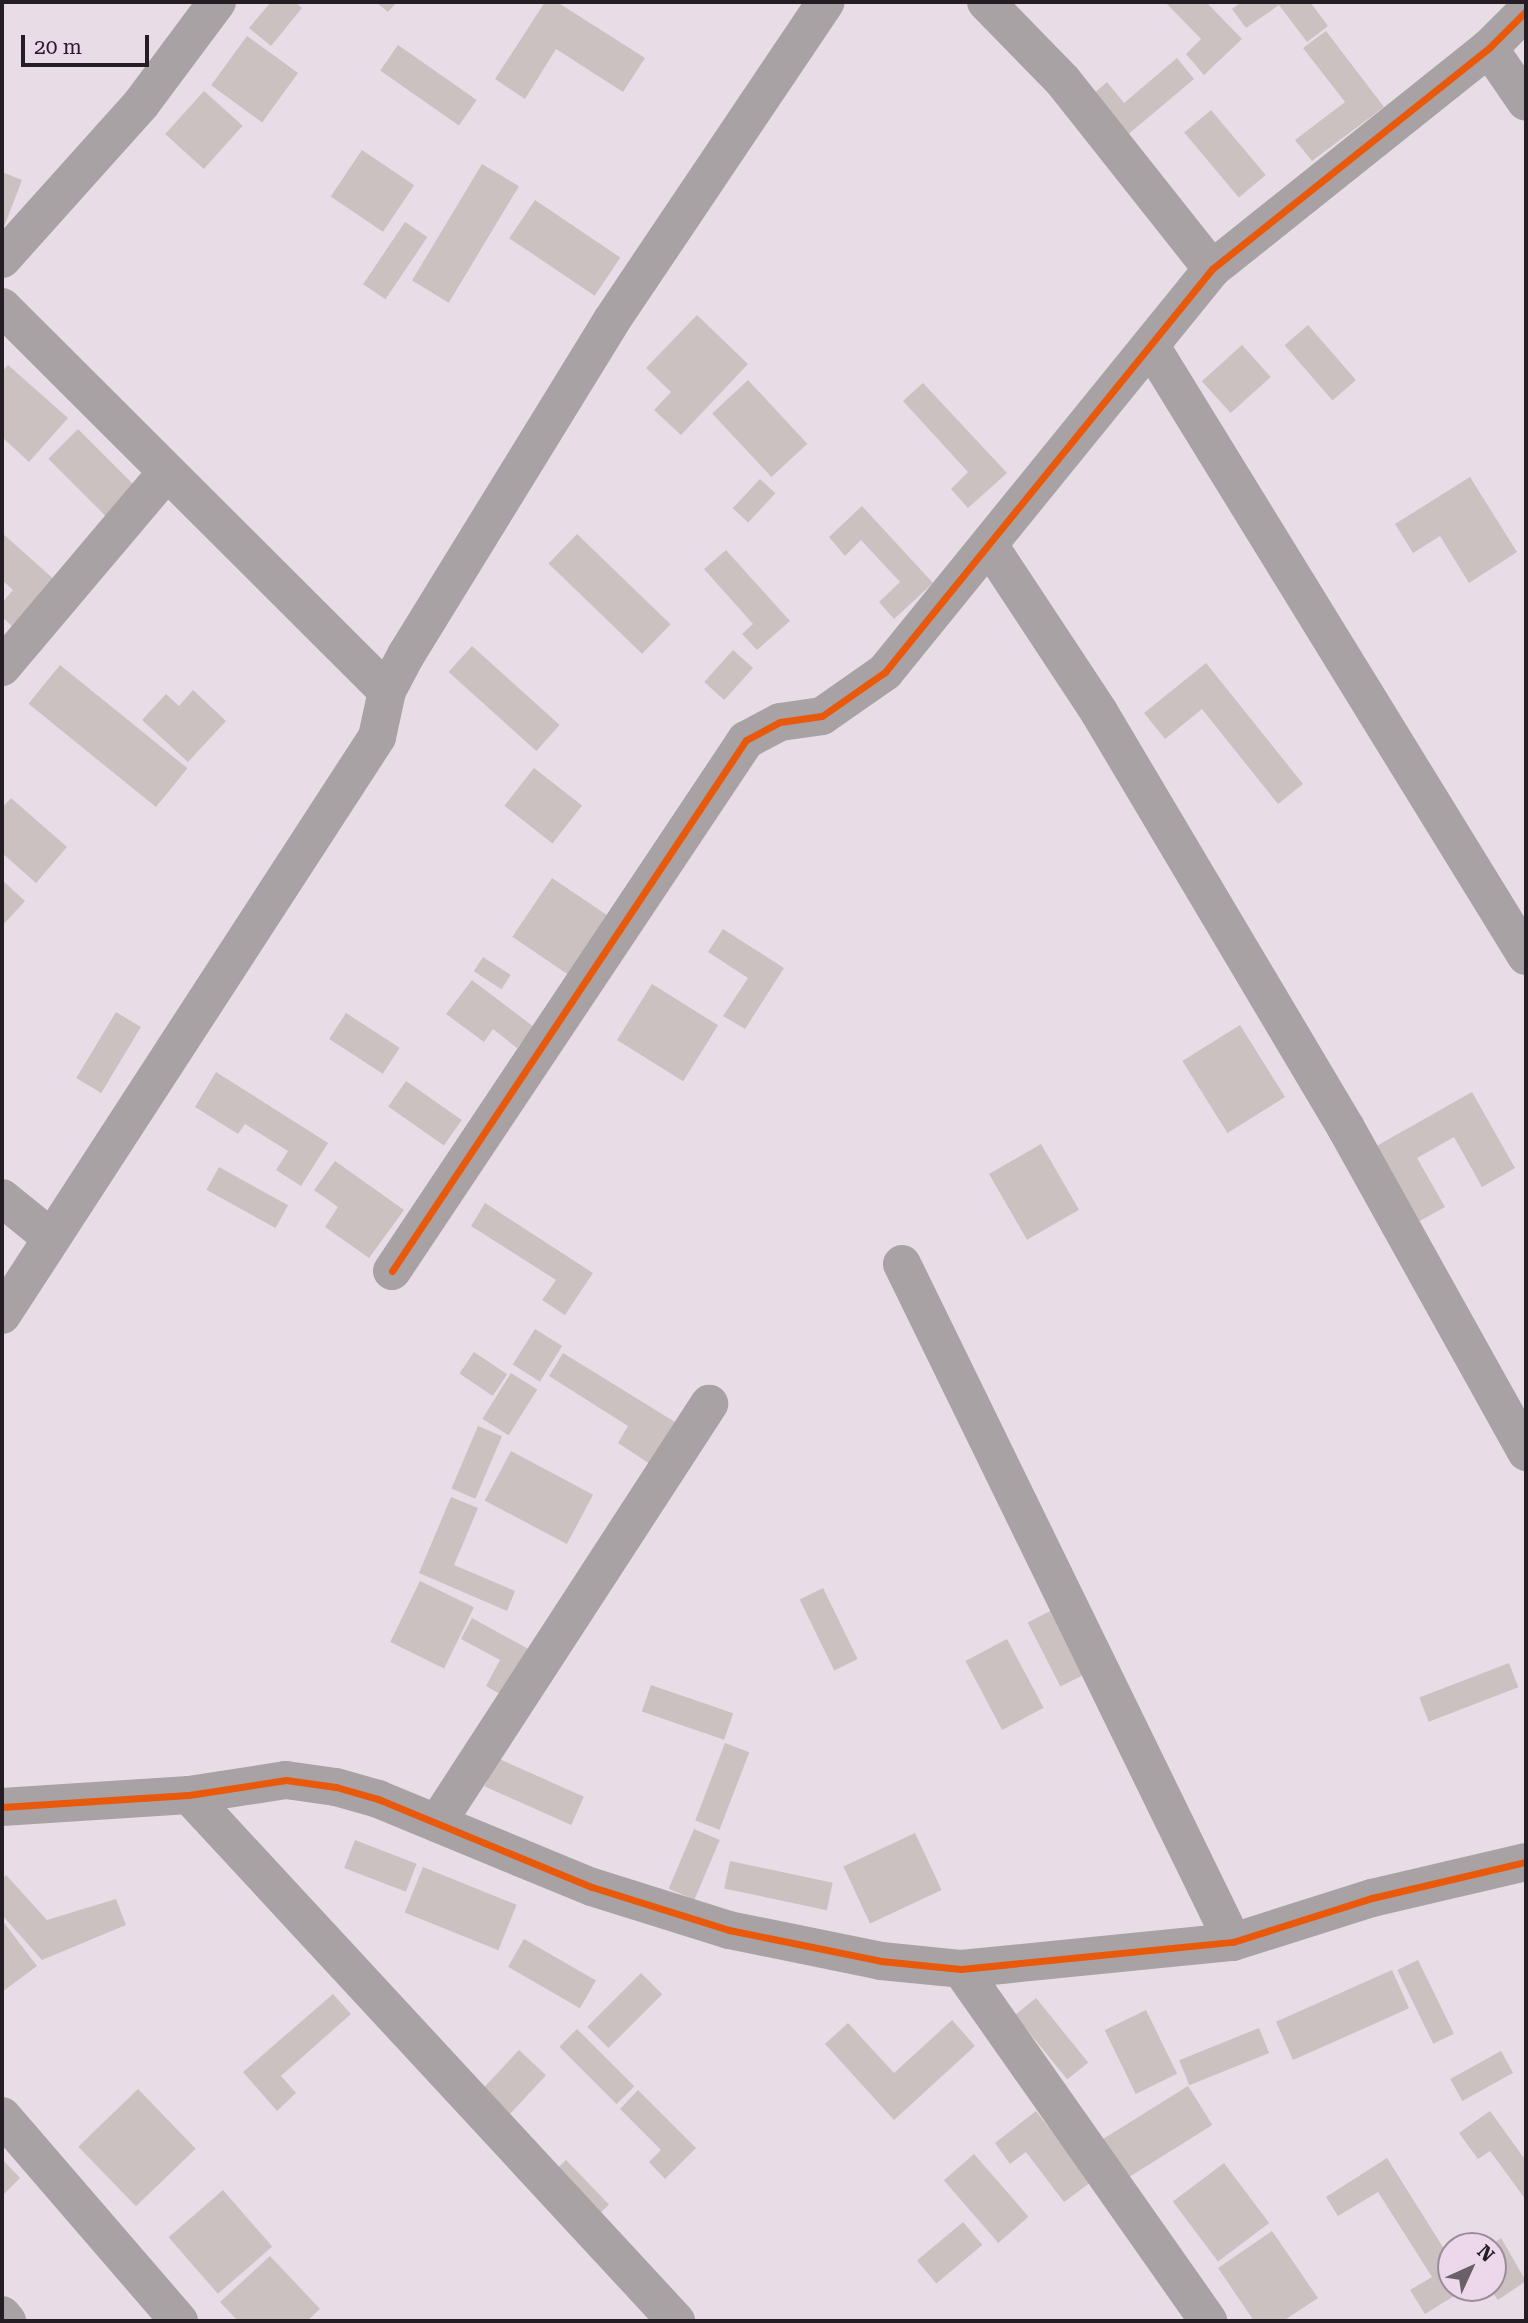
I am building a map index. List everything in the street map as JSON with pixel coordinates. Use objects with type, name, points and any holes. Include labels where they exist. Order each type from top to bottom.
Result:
[{"type":"street","points":[[2,259],[141,104],[217,2]]},
{"type":"street","points":[[2,1315],[49,1236],[377,737],[387,691],[612,320],[826,2]]},
{"type":"street","points":[[986,2],[1063,80],[1212,269]]},
{"type":"street","points":[[392,1271],[746,740],[780,722],[822,716],[885,671],[1152,348],[1212,269],[1489,48],[1526,11]]},
{"type":"street","points":[[1489,48],[1526,102]]},
{"type":"street","points":[[2,307],[387,691]]},
{"type":"street","points":[[1152,348],[1526,957]]},
{"type":"street","points":[[2,667],[167,472]]},
{"type":"street","points":[[989,545],[1099,712],[1339,1116],[1526,1451]]},
{"type":"street","points":[[2,1198],[49,1236]]},
{"type":"street","points":[[902,1264],[1233,1942]]},
{"type":"street","points":[[437,1823],[709,1404]]},
{"type":"street","points":[[2,1807],[189,1794],[286,1780],[336,1787],[437,1823],[592,1887],[729,1930],[881,1961],[961,1969],[1233,1942],[1372,1898],[1526,1862]]},
{"type":"street","points":[[189,1794],[676,2321]]},
{"type":"street","points":[[961,1969],[1208,2321]]},
{"type":"street","points":[[2,2116],[179,2321]]},
{"type":"street","points":[[2,2315],[7,2321]]},
{"type":"building","points":[[271,2],[295,2],[302,8],[271,46],[249,28]]},
{"type":"building","points":[[376,2],[397,2],[388,12]]},
{"type":"building","points":[[545,2],[557,2],[645,58],[623,92],[556,49],[525,99],[495,79]]},
{"type":"building","points":[[1165,2],[1206,2],[1242,39],[1204,75],[1186,54],[1201,39]]},
{"type":"building","points":[[1241,2],[1310,2],[1328,26],[1307,42],[1279,5],[1246,28],[1232,9]]},
{"type":"building","points":[[1326,31],[1384,107],[1312,161],[1295,140],[1345,102],[1303,48]]},
{"type":"building","points":[[247,36],[298,73],[262,122],[211,85]]},
{"type":"building","points":[[398,45],[477,100],[459,125],[380,70]]},
{"type":"building","points":[[1177,58],[1194,79],[1125,137],[1091,96],[1107,82],[1124,103]]},
{"type":"building","points":[[204,91],[243,126],[204,169],[165,134]]},
{"type":"building","points":[[1211,110],[1266,175],[1239,198],[1184,132]]},
{"type":"building","points":[[362,150],[414,185],[383,232],[331,196]]},
{"type":"building","points":[[482,164],[519,186],[449,303],[412,281]]},
{"type":"building","points":[[2,172],[22,180],[2,232]]},
{"type":"building","points":[[535,200],[620,258],[595,296],[509,238]]},
{"type":"building","points":[[405,222],[427,237],[385,299],[363,284]]},
{"type":"building","points":[[697,315],[748,364],[681,435],[654,410],[671,392],[646,368]]},
{"type":"building","points":[[1308,325],[1356,380],[1332,400],[1285,345]]},
{"type":"building","points":[[1242,345],[1271,377],[1231,413],[1202,381]]},
{"type":"building","points":[[8,365],[68,418],[29,462],[2,437],[2,372]]},
{"type":"building","points":[[748,380],[807,444],[771,477],[712,413]]},
{"type":"building","points":[[923,383],[1007,473],[968,508],[951,489],[968,472],[903,401]]},
{"type":"building","points":[[78,429],[137,488],[107,517],[48,459]]},
{"type":"building","points":[[1470,477],[1517,552],[1469,583],[1440,536],[1413,553],[1395,524]]},
{"type":"building","points":[[760,479],[775,493],[748,523],[733,508]]},
{"type":"building","points":[[862,506],[933,583],[894,619],[879,602],[900,582],[861,540],[845,556],[829,537]]},
{"type":"building","points":[[2,533],[57,582],[15,629],[2,617],[2,603],[13,590],[2,580]]},
{"type":"building","points":[[577,534],[671,624],[642,654],[549,563]]},
{"type":"building","points":[[726,550],[790,621],[757,650],[742,634],[753,624],[704,569]]},
{"type":"building","points":[[472,646],[560,725],[536,751],[449,672]]},
{"type":"building","points":[[733,650],[753,668],[724,700],[704,682]]},
{"type":"building","points":[[1206,663],[1303,784],[1278,804],[1202,709],[1165,739],[1144,713]]},
{"type":"building","points":[[60,665],[187,768],[156,807],[29,704]]},
{"type":"building","points":[[193,690],[226,721],[188,762],[142,720],[166,694],[179,706]]},
{"type":"building","points":[[534,768],[582,806],[553,843],[504,806]]},
{"type":"building","points":[[11,798],[67,847],[36,883],[2,853],[2,808]]},
{"type":"building","points":[[552,878],[613,919],[573,978],[512,937]]},
{"type":"building","points":[[2,880],[25,901],[2,926]]},
{"type":"building","points":[[723,929],[784,968],[745,1029],[723,1016],[748,978],[708,952]]},
{"type":"building","points":[[483,957],[511,975],[501,989],[474,971]]},
{"type":"building","points":[[472,980],[534,1027],[517,1048],[493,1029],[484,1042],[446,1014]]},
{"type":"building","points":[[652,984],[718,1025],[683,1081],[617,1040]]},
{"type":"building","points":[[116,1012],[141,1027],[101,1093],[76,1078]]},
{"type":"building","points":[[346,1013],[400,1048],[383,1074],[329,1039]]},
{"type":"building","points":[[1240,1025],[1285,1097],[1227,1133],[1182,1061]]},
{"type":"building","points":[[216,1072],[328,1143],[301,1186],[276,1170],[288,1151],[245,1124],[238,1134],[195,1107]]},
{"type":"building","points":[[406,1081],[462,1120],[444,1145],[388,1106]]},
{"type":"building","points":[[1472,1092],[1515,1168],[1482,1187],[1454,1137],[1417,1158],[1445,1207],[1416,1223],[1373,1148]]},
{"type":"building","points":[[1041,1144],[1079,1210],[1027,1240],[989,1174]]},
{"type":"building","points":[[335,1161],[404,1210],[369,1258],[325,1227],[338,1207],[314,1190]]},
{"type":"building","points":[[219,1167],[288,1205],[275,1228],[206,1190]]},
{"type":"building","points":[[485,1203],[593,1273],[565,1315],[542,1300],[556,1280],[471,1226]]},
{"type":"building","points":[[535,1329],[562,1346],[540,1382],[513,1365]]},
{"type":"building","points":[[474,1352],[507,1374],[493,1396],[459,1374]]},
{"type":"building","points":[[563,1353],[675,1422],[650,1464],[618,1443],[628,1426],[549,1376]]},
{"type":"building","points":[[511,1373],[537,1389],[509,1435],[482,1419]]},
{"type":"building","points":[[478,1426],[502,1436],[475,1499],[451,1489]]},
{"type":"building","points":[[511,1451],[593,1495],[567,1544],[485,1500]]},
{"type":"building","points":[[451,1497],[478,1508],[454,1565],[515,1591],[507,1611],[419,1573]]},
{"type":"building","points":[[420,1581],[474,1607],[444,1668],[390,1642]]},
{"type":"building","points":[[823,1588],[858,1659],[834,1670],[800,1599]]},
{"type":"building","points":[[1058,1607],[1091,1671],[1060,1687],[1028,1622]]},
{"type":"building","points":[[472,1618],[532,1651],[507,1698],[486,1686],[500,1660],[461,1639]]},
{"type":"building","points":[[1007,1639],[1044,1708],[1002,1730],[966,1661]]},
{"type":"building","points":[[1509,1663],[1518,1687],[1429,1722],[1419,1697]]},
{"type":"building","points":[[651,1685],[733,1713],[724,1740],[642,1711]]},
{"type":"building","points":[[725,1743],[749,1752],[720,1830],[695,1820]]},
{"type":"building","points":[[497,1758],[584,1797],[571,1825],[484,1786]]},
{"type":"building","points":[[694,1829],[720,1840],[694,1900],[669,1889]]},
{"type":"building","points":[[915,1833],[942,1890],[870,1923],[843,1866]]},
{"type":"building","points":[[355,1840],[417,1864],[406,1892],[344,1868]]},
{"type":"building","points":[[730,1861],[833,1883],[827,1910],[724,1888]]},
{"type":"building","points":[[423,1867],[517,1905],[498,1950],[405,1912]]},
{"type":"building","points":[[6,1875],[47,1920],[116,1899],[126,1925],[42,1960],[2,1915],[2,1879]]},
{"type":"building","points":[[2,1920],[37,1966],[2,1992]]},
{"type":"building","points":[[524,1939],[596,1980],[580,2008],[508,1967]]},
{"type":"building","points":[[1418,1960],[1454,2034],[1433,2044],[1397,1970]]},
{"type":"building","points":[[1392,1970],[1409,2008],[1293,2060],[1276,2022]]},
{"type":"building","points":[[641,1973],[662,1994],[608,2048],[587,2027]]},
{"type":"building","points":[[333,1994],[351,2014],[281,2076],[296,2093],[277,2111],[243,2072]]},
{"type":"building","points":[[1036,1998],[1088,2063],[1067,2079],[1015,2015]]},
{"type":"building","points":[[1146,2010],[1177,2074],[1136,2094],[1105,2030]]},
{"type":"building","points":[[952,2020],[975,2046],[894,2120],[825,2044],[848,2023],[894,2073]]},
{"type":"building","points":[[1259,2028],[1269,2053],[1189,2085],[1179,2060]]},
{"type":"building","points":[[577,2029],[634,2086],[617,2104],[559,2047]]},
{"type":"building","points":[[519,2050],[546,2075],[504,2121],[477,2095]]},
{"type":"building","points":[[1501,2051],[1513,2073],[1462,2101],[1450,2079]]},
{"type":"building","points":[[1188,2086],[1212,2125],[1126,2179],[1101,2140]]},
{"type":"building","points":[[138,2089],[196,2149],[136,2206],[78,2147]]},
{"type":"building","points":[[638,2090],[696,2148],[665,2179],[649,2162],[661,2150],[620,2109]]},
{"type":"building","points":[[1036,2111],[1091,2182],[1064,2202],[1026,2152],[1010,2164],[995,2143]]},
{"type":"building","points":[[1490,2111],[1526,2161],[1526,2200],[1490,2151],[1478,2159],[1459,2133]]},
{"type":"building","points":[[974,2154],[1028,2217],[998,2243],[944,2180]]},
{"type":"building","points":[[1387,2158],[1437,2238],[1437,2302],[1444,2302],[1425,2314],[1410,2290],[1432,2277],[1378,2192],[1338,2216],[1326,2197]]},
{"type":"building","points":[[2,2159],[20,2178],[2,2196]]},
{"type":"building","points":[[566,2160],[609,2205],[593,2221],[549,2176]]},
{"type":"building","points":[[1224,2163],[1269,2223],[1218,2261],[1173,2202]]},
{"type":"building","points":[[223,2190],[272,2247],[218,2294],[169,2237]]},
{"type":"building","points":[[963,2222],[982,2245],[936,2284],[917,2261]]},
{"type":"building","points":[[1272,2231],[1318,2298],[1283,2321],[1254,2321],[1218,2268]]},
{"type":"building","points":[[1507,2248],[1526,2281],[1507,2294]]},
{"type":"building","points":[[270,2256],[320,2309],[307,2321],[238,2321],[220,2302]]},
{"type":"cycle path","points":[[392,1271],[746,740],[780,722],[822,716],[885,672],[1212,269],[1489,48],[1526,11]]},
{"type":"cycle path","points":[[2,1807],[189,1795],[286,1780],[336,1787],[378,1799],[592,1887],[729,1930],[881,1961],[961,1969],[1233,1942],[1372,1898],[1526,1862]]}]
